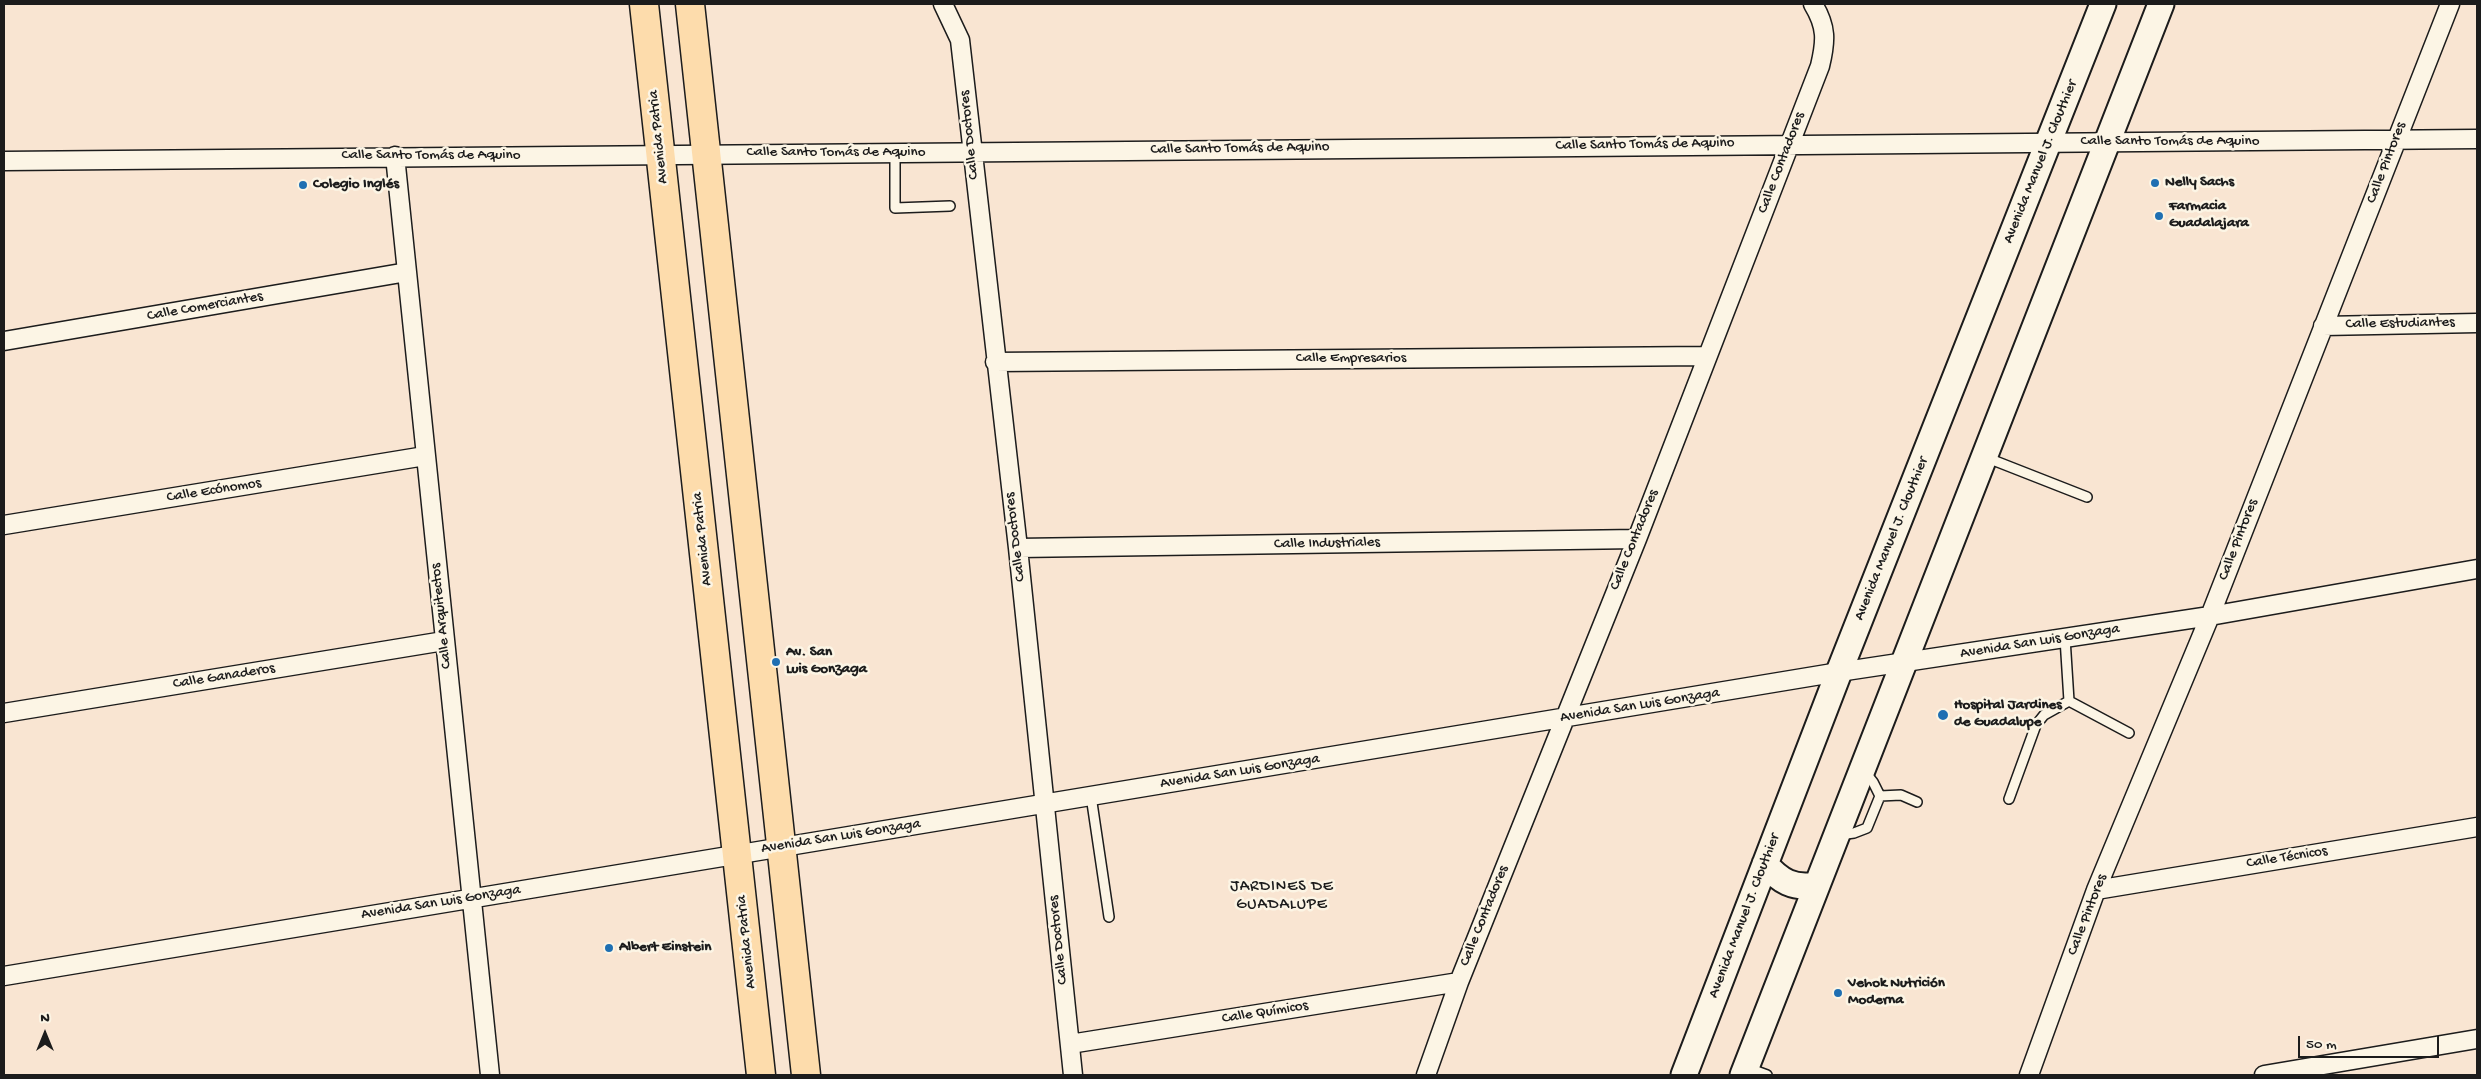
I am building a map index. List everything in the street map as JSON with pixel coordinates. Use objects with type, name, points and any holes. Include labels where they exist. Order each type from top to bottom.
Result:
[{"type":"main road","name":"Avenida Patria","points":[[644,4],[761,1075]]},
{"type":"main road","points":[[690,4],[806,1075]]},
{"type":"main road","name":"Avenida Manuel J. Clouthier","points":[[1684,1075],[1839,672],[2104,4]]},
{"type":"main road","points":[[1752,1073],[1816,885],[2161,4]]},
{"type":"main road","points":[[1765,864],[1778,878],[1791,885],[1816,885]]},
{"type":"street","name":"Calle Doctores","points":[[943,4],[960,40],[995,362],[1018,548],[1073,1075]]},
{"type":"street","name":"Calle Contadores","points":[[1426,1075],[1459,982],[1636,539],[1820,66],[1826,42],[1823,22],[1813,4]]},
{"type":"street","name":"Calle Pintores","points":[[2029,1075],[2096,890],[2210,616],[2450,4]]},
{"type":"street","name":"Calle Santo Tomás de Aquino","points":[[4,161],[1789,144],[2477,140]]},
{"type":"street","name":"Calle Arquitectos","points":[[395,156],[470,899],[490,1075]]},
{"type":"street","name":"Calle Comerciantes","points":[[4,341],[407,272]]},
{"type":"street","name":"Calle Estudiantes","points":[[2323,326],[2477,323]]},
{"type":"street","name":"Calle Empresarios","points":[[995,362],[1707,356]]},
{"type":"street","name":"Calle Ecónomos","points":[[4,525],[425,456]]},
{"type":"street","name":"Calle Industriales","points":[[1018,548],[1636,539]]},
{"type":"street","name":"Avenida San Luis Gonzaga","points":[[4,976],[1839,672],[2210,616],[2477,570]]},
{"type":"street","name":"Calle Ganaderos","points":[[4,713],[444,641]]},
{"type":"street","name":"Calle Técnicos","points":[[2096,890],[2477,827]]},
{"type":"street","name":"Calle Químicos","points":[[1070,1044],[1459,982]]},
{"type":"street","points":[[2264,1075],[2477,1039]]},
{"type":"lane","points":[[895,152],[895,208],[950,206]]},
{"type":"lane","points":[[1984,457],[2087,497]]},
{"type":"lane","points":[[2065,638],[2069,701]]},
{"type":"lane","points":[[2069,701],[2129,732]]},
{"type":"lane","points":[[2009,799],[2036,725],[2044,715],[2069,701]]},
{"type":"lane","points":[[1836,836],[1854,833],[1867,828],[1880,796],[1874,782],[1862,769]]},
{"type":"lane","points":[[1880,796],[1901,795],[1918,802]]},
{"type":"lane","points":[[1091,796],[1109,917]]},
{"type":"place","name":"Nelly Sachs","points":[[2155,183]]},
{"type":"place","name":"Colegio Inglés","points":[[303,185]]},
{"type":"place","name":"Farmacia Guadalajara","points":[[2159,216]]},
{"type":"place","name":"Av. San Luis Gonzaga","points":[[776,662]]},
{"type":"place","name":"Hospital Jardines de Guadalupe","points":[[1943,715]]},
{"type":"place","name":"Albert Einstein","points":[[609,948]]},
{"type":"place","name":"Vehok Nutrición Moderna","points":[[1838,993]]},
{"type":"district","name":"JARDINES DE GUADALUPE","points":[[1282,897]]}]
